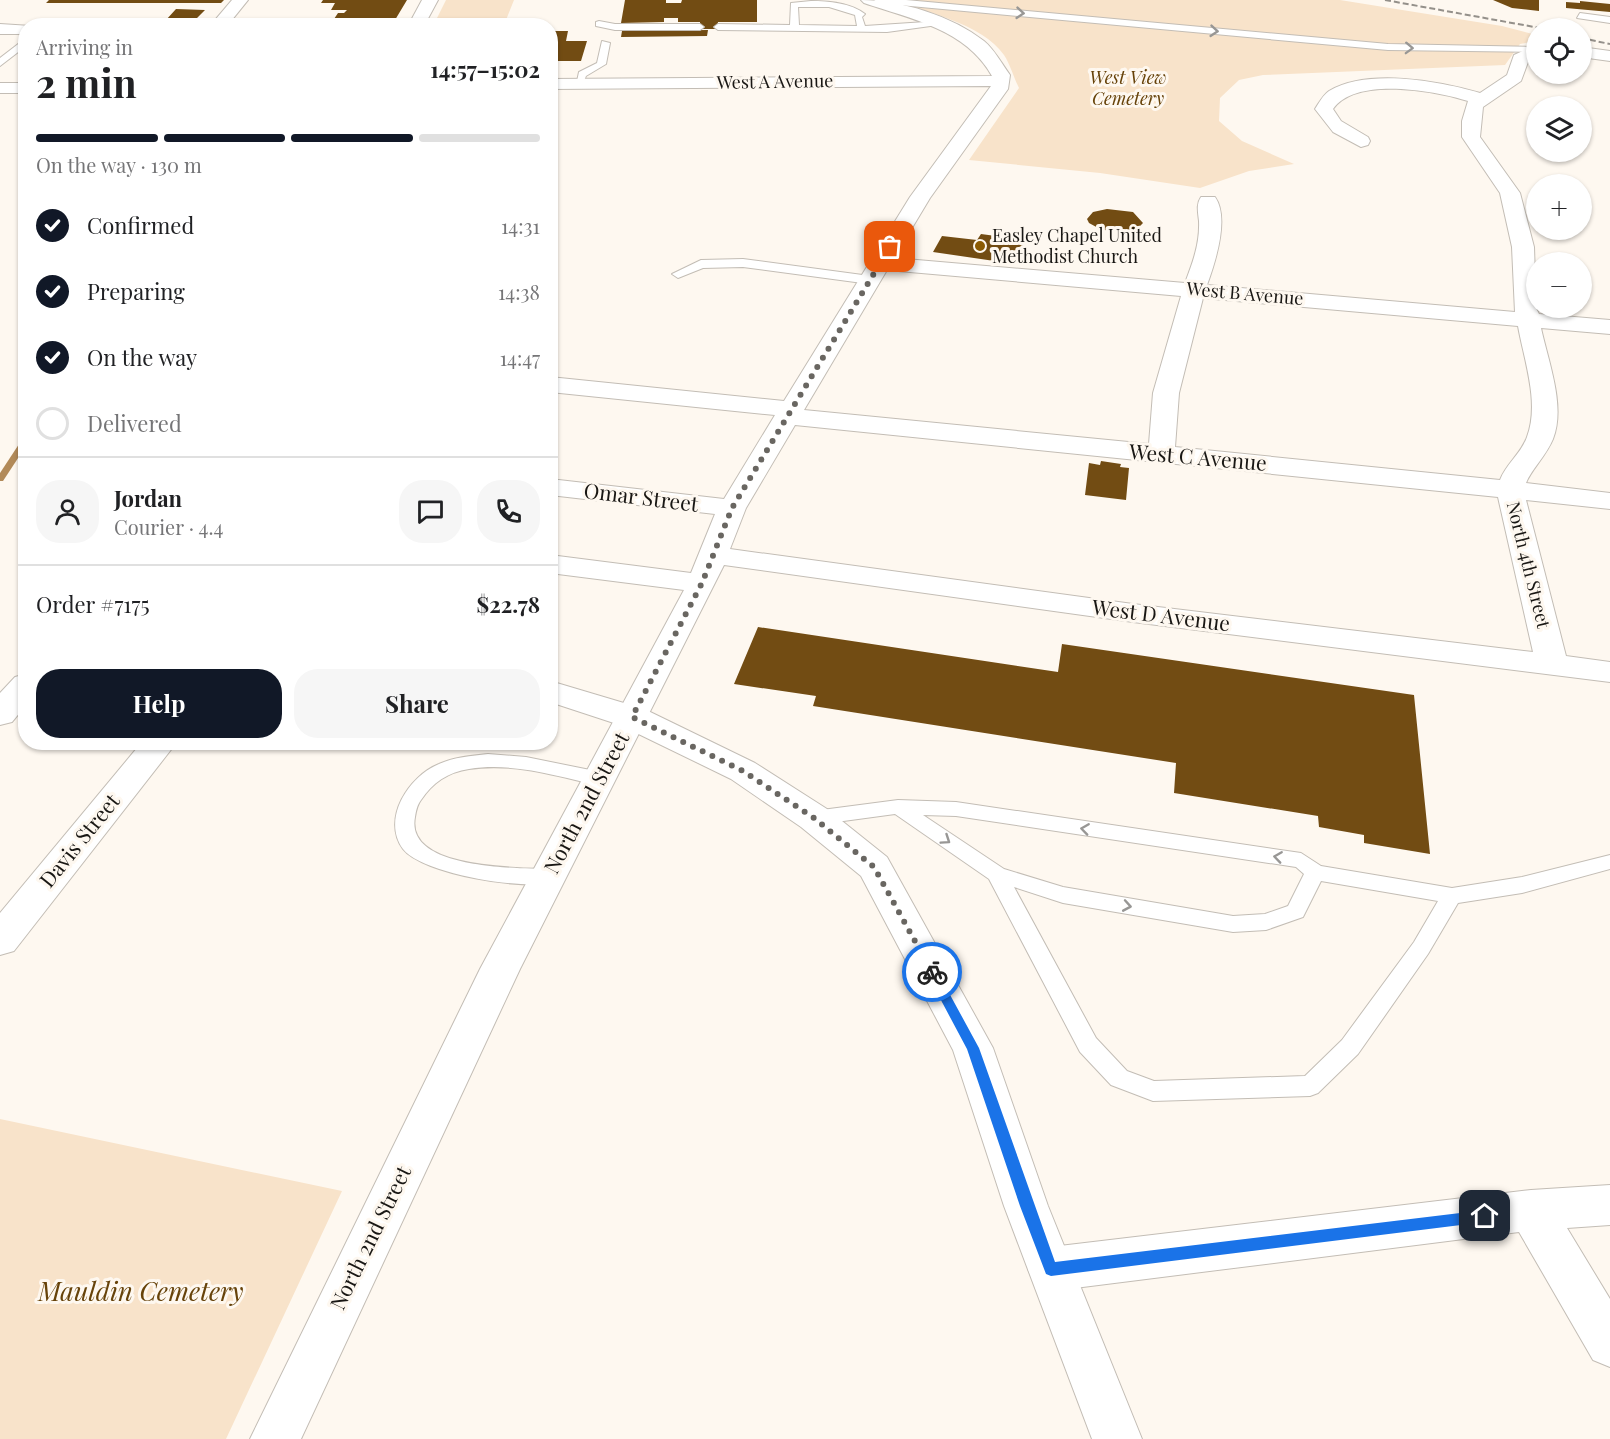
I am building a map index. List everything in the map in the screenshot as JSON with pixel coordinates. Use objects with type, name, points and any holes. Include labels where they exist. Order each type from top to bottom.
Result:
[{"type":"street","points":[[225,18],[240,0]]},
{"type":"street","points":[[420,18],[430,0]]},
{"type":"street","points":[[863,16],[941,24],[980,46],[1001,75],[1000,81]]},
{"type":"street","points":[[0,29],[18,29]]},
{"type":"street","points":[[1592,54],[1610,56]]},
{"type":"street","name":"North 4th Street","points":[[1526,55],[1520,59],[1515,77],[1475,105],[1471,121],[1471,137],[1510,193],[1523,247],[1526,273],[1524,298],[1545,408],[1540,436],[1530,459],[1516,474],[1510,490],[1552,665]]},
{"type":"street","name":"West A Avenue","points":[[558,84],[1000,81]]},
{"type":"street","name":"North 2nd Street","points":[[275,1439],[500,969],[707,569],[732,508],[920,197],[990,103],[999,89],[1000,81]]},
{"type":"street","points":[[1361,141],[1338,129],[1328,119],[1324,109],[1327,100],[1335,93],[1380,85],[1409,85],[1436,87],[1484,100]]},
{"type":"street","points":[[0,88],[18,88]]},
{"type":"street","points":[[1161,455],[1166,393],[1194,290],[1208,254],[1210,231],[1208,201]]},
{"type":"street","name":"West B Avenue","points":[[875,272],[1194,290],[1610,327]]},
{"type":"street","name":"West C Avenue","points":[[558,385],[1161,455],[1610,501]]},
{"type":"street","name":"Omar Street","points":[[558,488],[732,508]]},
{"type":"street","name":"West D Avenue","points":[[558,564],[707,569],[1133,613],[1610,672]]},
{"type":"street","points":[[0,714],[18,693]]},
{"type":"street","points":[[558,694],[632,717],[743,771],[814,818],[874,867],[973,1048],[1026,1206],[1117,1439]]},
{"type":"street","name":"Davis Street","points":[[0,940],[154,750]]},
{"type":"street","points":[[1051,1269],[1531,1210],[1610,1205]]},
{"type":"street","points":[[1531,1210],[1610,1342]]},
{"type":"lane","points":[[878,0],[1388,47],[1526,50]]},
{"type":"lane","points":[[795,24],[794,5],[802,4],[844,7],[863,16]]},
{"type":"lane","points":[[718,27],[795,24],[863,16]]},
{"type":"lane","points":[[1580,16],[1610,20]]},
{"type":"lane","points":[[599,24],[615,27],[700,27]]},
{"type":"lane","points":[[579,84],[582,74],[601,64],[605,43]]},
{"type":"lane","points":[[0,63],[18,48]]},
{"type":"lane","points":[[678,274],[701,264],[743,263],[875,272]]},
{"type":"lane","points":[[548,878],[455,867],[418,853],[405,839],[402,827],[412,798],[439,771],[467,763],[505,760],[600,779]]},
{"type":"lane","points":[[814,818],[898,807],[956,810],[1301,860],[1316,872],[1452,896],[1522,885],[1610,862]]},
{"type":"lane","points":[[898,807],[997,874],[1063,895],[1233,924],[1266,922],[1296,911],[1316,872]]},
{"type":"lane","points":[[997,874],[1034,948],[1088,1045],[1119,1078],[1153,1091],[1310,1086],[1350,1047],[1421,948],[1452,896]]},
{"type":"green space","points":[[446,0],[514,0],[507,18],[437,18]]},
{"type":"green space","name":"West View Cemetery","points":[[888,0],[1340,0],[1502,26],[1526,32],[1526,43],[1520,44],[1505,65],[1263,75],[1239,80],[1220,98],[1219,121],[1242,141],[1294,164],[1249,171],[1200,188],[1100,173],[969,160],[1019,88],[1004,55],[994,44],[967,27]]},
{"type":"green space","name":"Mauldin Cemetery","points":[[0,1119],[342,1191],[226,1439],[0,1439]]},
{"type":"building","points":[[49,0],[224,0],[221,3],[46,3]]},
{"type":"building","points":[[323,0],[407,0],[396,18],[335,18],[338,13],[344,13],[347,10],[331,10],[335,3],[321,3]]},
{"type":"building","points":[[625,0],[666,0],[666,3],[681,3],[682,0],[757,0],[757,22],[718,22],[717,29],[700,29],[700,22],[678,22],[678,18],[664,18],[664,22],[621,23]]},
{"type":"building","points":[[1493,0],[1539,0],[1539,11],[1512,8]]},
{"type":"building","points":[[1580,1],[1610,4],[1610,12],[1566,8],[1566,2],[1580,3]]},
{"type":"building","points":[[176,9],[205,10],[197,18],[168,18]]},
{"type":"building","points":[[708,30],[707,36],[621,37],[622,31]]},
{"type":"building","points":[[558,31],[568,31],[566,41],[587,41],[581,61],[558,61]]},
{"type":"building","points":[[1107,209],[1133,212],[1143,223],[1137,229],[1115,232],[1100,229],[1089,223],[1087,219],[1093,212]]},
{"type":"building","name":"Easley Chapel United Methodist Church","points":[[981,234],[1026,240],[1015,264],[933,252],[942,236],[977,240]]},
{"type":"building","points":[[1101,461],[1121,464],[1120,467],[1129,468],[1126,500],[1085,495],[1089,463],[1100,465]]},
{"type":"building","points":[[758,627],[1058,672],[1062,644],[1414,695],[1430,854],[1364,843],[1364,835],[1319,827],[1318,816],[1174,793],[1176,763],[813,706],[816,696],[734,684]]},
{"type":"waterway","points":[[0,479],[18,452]]},
{"type":"railway","points":[[1385,0],[1526,25]]},
{"type":"railway","points":[[1592,40],[1610,44]]},
{"type":"way so far","points":[[890,247],[732,508],[702,583],[632,717],[743,771],[814,818],[874,867],[932,972]]},
{"type":"place","name":"Easley Chapel United Methodist Church","points":[[980,246]]},
{"type":"route","points":[[932,972],[973,1048],[1026,1206],[1051,1269],[1485,1216]]}]
